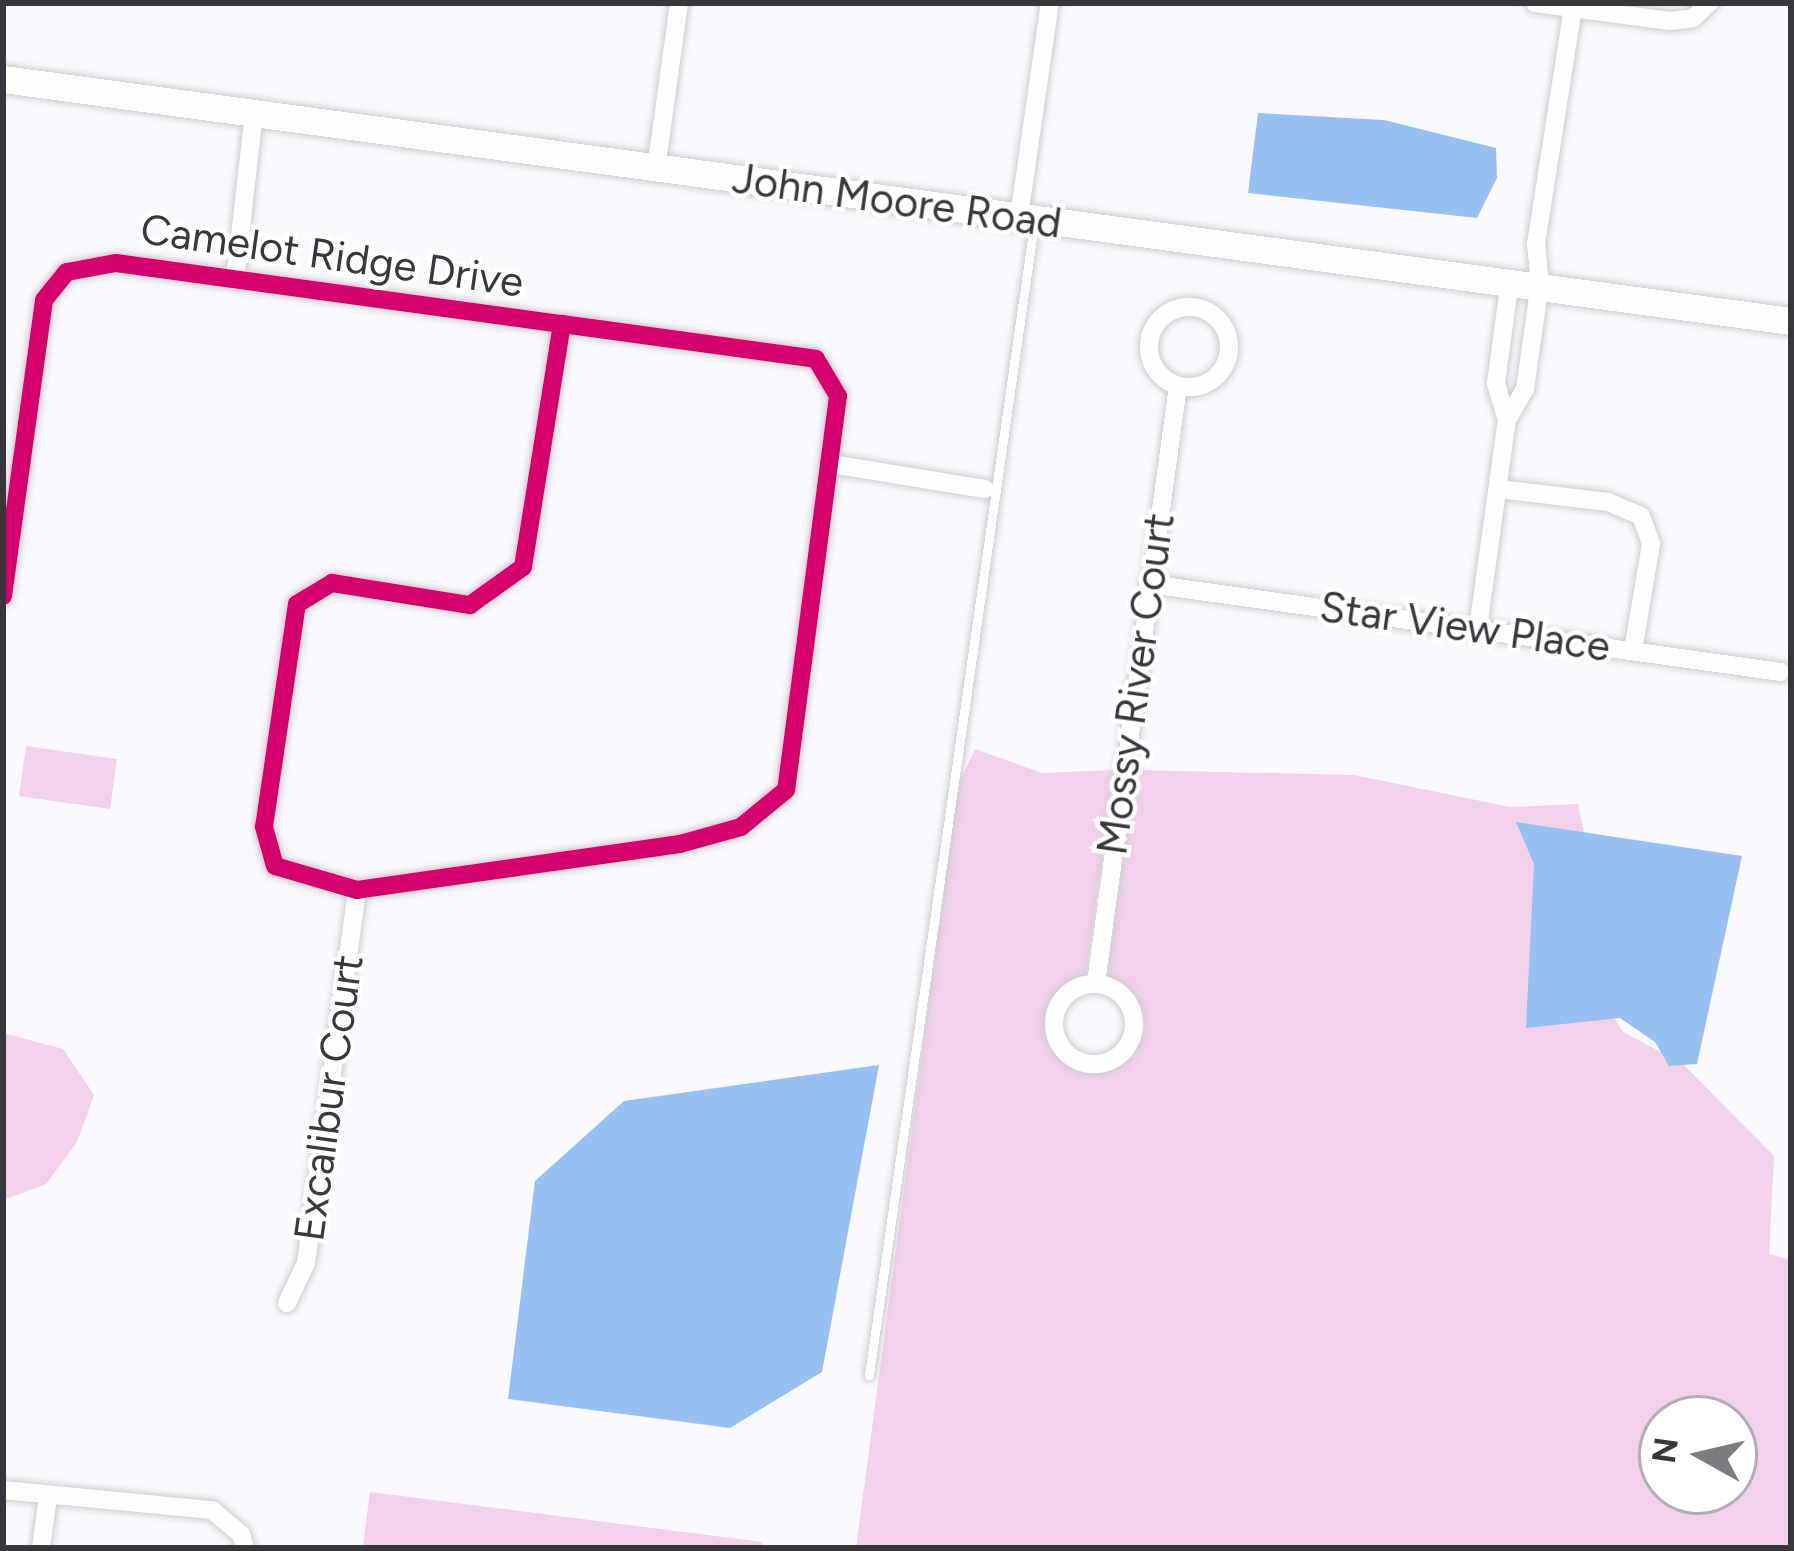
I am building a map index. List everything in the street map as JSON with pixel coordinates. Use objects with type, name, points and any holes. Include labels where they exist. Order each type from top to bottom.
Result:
[{"type":"street","points":[[656,169],[679,3]]},
{"type":"street","points":[[1027,218],[1050,3]]},
{"type":"street","points":[[1535,3],[1670,21],[1693,18],[1709,3]]},
{"type":"street","points":[[1507,420],[1525,389],[1540,284],[1536,244],[1573,9]]},
{"type":"street","name":"John Moore Road","points":[[3,79],[1791,321]]},
{"type":"street","points":[[236,280],[254,113]]},
{"type":"street","name":"Camelot Ridge Drive","points":[[3,596],[44,301],[68,272],[116,263],[236,280],[562,324],[816,359],[838,396],[786,790],[741,827],[680,844],[357,890],[275,866],[264,827],[297,604],[332,583],[470,605],[523,567],[562,324]]},
{"type":"street","points":[[1478,628],[1507,420],[1496,383],[1510,280]]},
{"type":"street","points":[[1177,309],[1203,310],[1223,326],[1224,366],[1204,384],[1178,386],[1151,361],[1151,335],[1177,309]]},
{"type":"street","points":[[1500,356],[1529,361]]},
{"type":"street","name":"Mossy River Court","points":[[1096,983],[1178,386]]},
{"type":"street","points":[[832,464],[985,489]]},
{"type":"street","points":[[1499,489],[1608,502],[1640,516],[1651,544],[1633,650]]},
{"type":"street","name":"Star View Place","points":[[1149,584],[1781,672]]},
{"type":"street","name":"Excalibur Court","points":[[287,1303],[306,1263],[357,890]]},
{"type":"street","points":[[1096,983],[1128,1001],[1135,1026],[1116,1059],[1091,1065],[1066,1054],[1054,1029],[1069,992],[1096,983]]},
{"type":"street","points":[[3,1490],[212,1510],[241,1534],[245,1548]]},
{"type":"street","points":[[40,1548],[48,1496]]},
{"type":"lane","points":[[869,1376],[1027,218]]},
{"type":"shaded area","points":[[26,746],[117,759],[110,809],[19,796]]},
{"type":"shaded area","points":[[975,749],[1042,773],[1114,770],[1086,975],[1064,984],[1045,1012],[1050,1048],[1092,1074],[1133,1057],[1145,1029],[1136,996],[1107,976],[1135,770],[1354,775],[1510,807],[1578,804],[1601,911],[1595,987],[1623,1032],[1682,1063],[1774,1156],[1769,1254],[1791,1260],[1791,1548],[856,1548],[958,785]]},
{"type":"shaded area","points":[[3,1033],[63,1049],[94,1095],[77,1142],[46,1184],[3,1200]]},
{"type":"shaded area","points":[[370,1492],[762,1542],[761,1548],[385,1548],[363,1545]]},
{"type":"water","points":[[1258,113],[1384,120],[1496,148],[1497,178],[1477,218],[1248,193]]},
{"type":"water","points":[[1516,822],[1742,856],[1697,1064],[1669,1066],[1655,1042],[1620,1018],[1526,1028],[1534,864]]},
{"type":"water","points":[[879,1065],[822,1372],[730,1428],[508,1399],[535,1181],[624,1101]]},
{"type":"cycle path","points":[[3,596],[44,300],[67,272],[116,263],[562,324],[816,359],[838,396],[786,790],[741,827],[680,844],[357,890],[275,866],[264,827],[297,604],[332,583],[470,605],[523,567],[562,324]]}]
